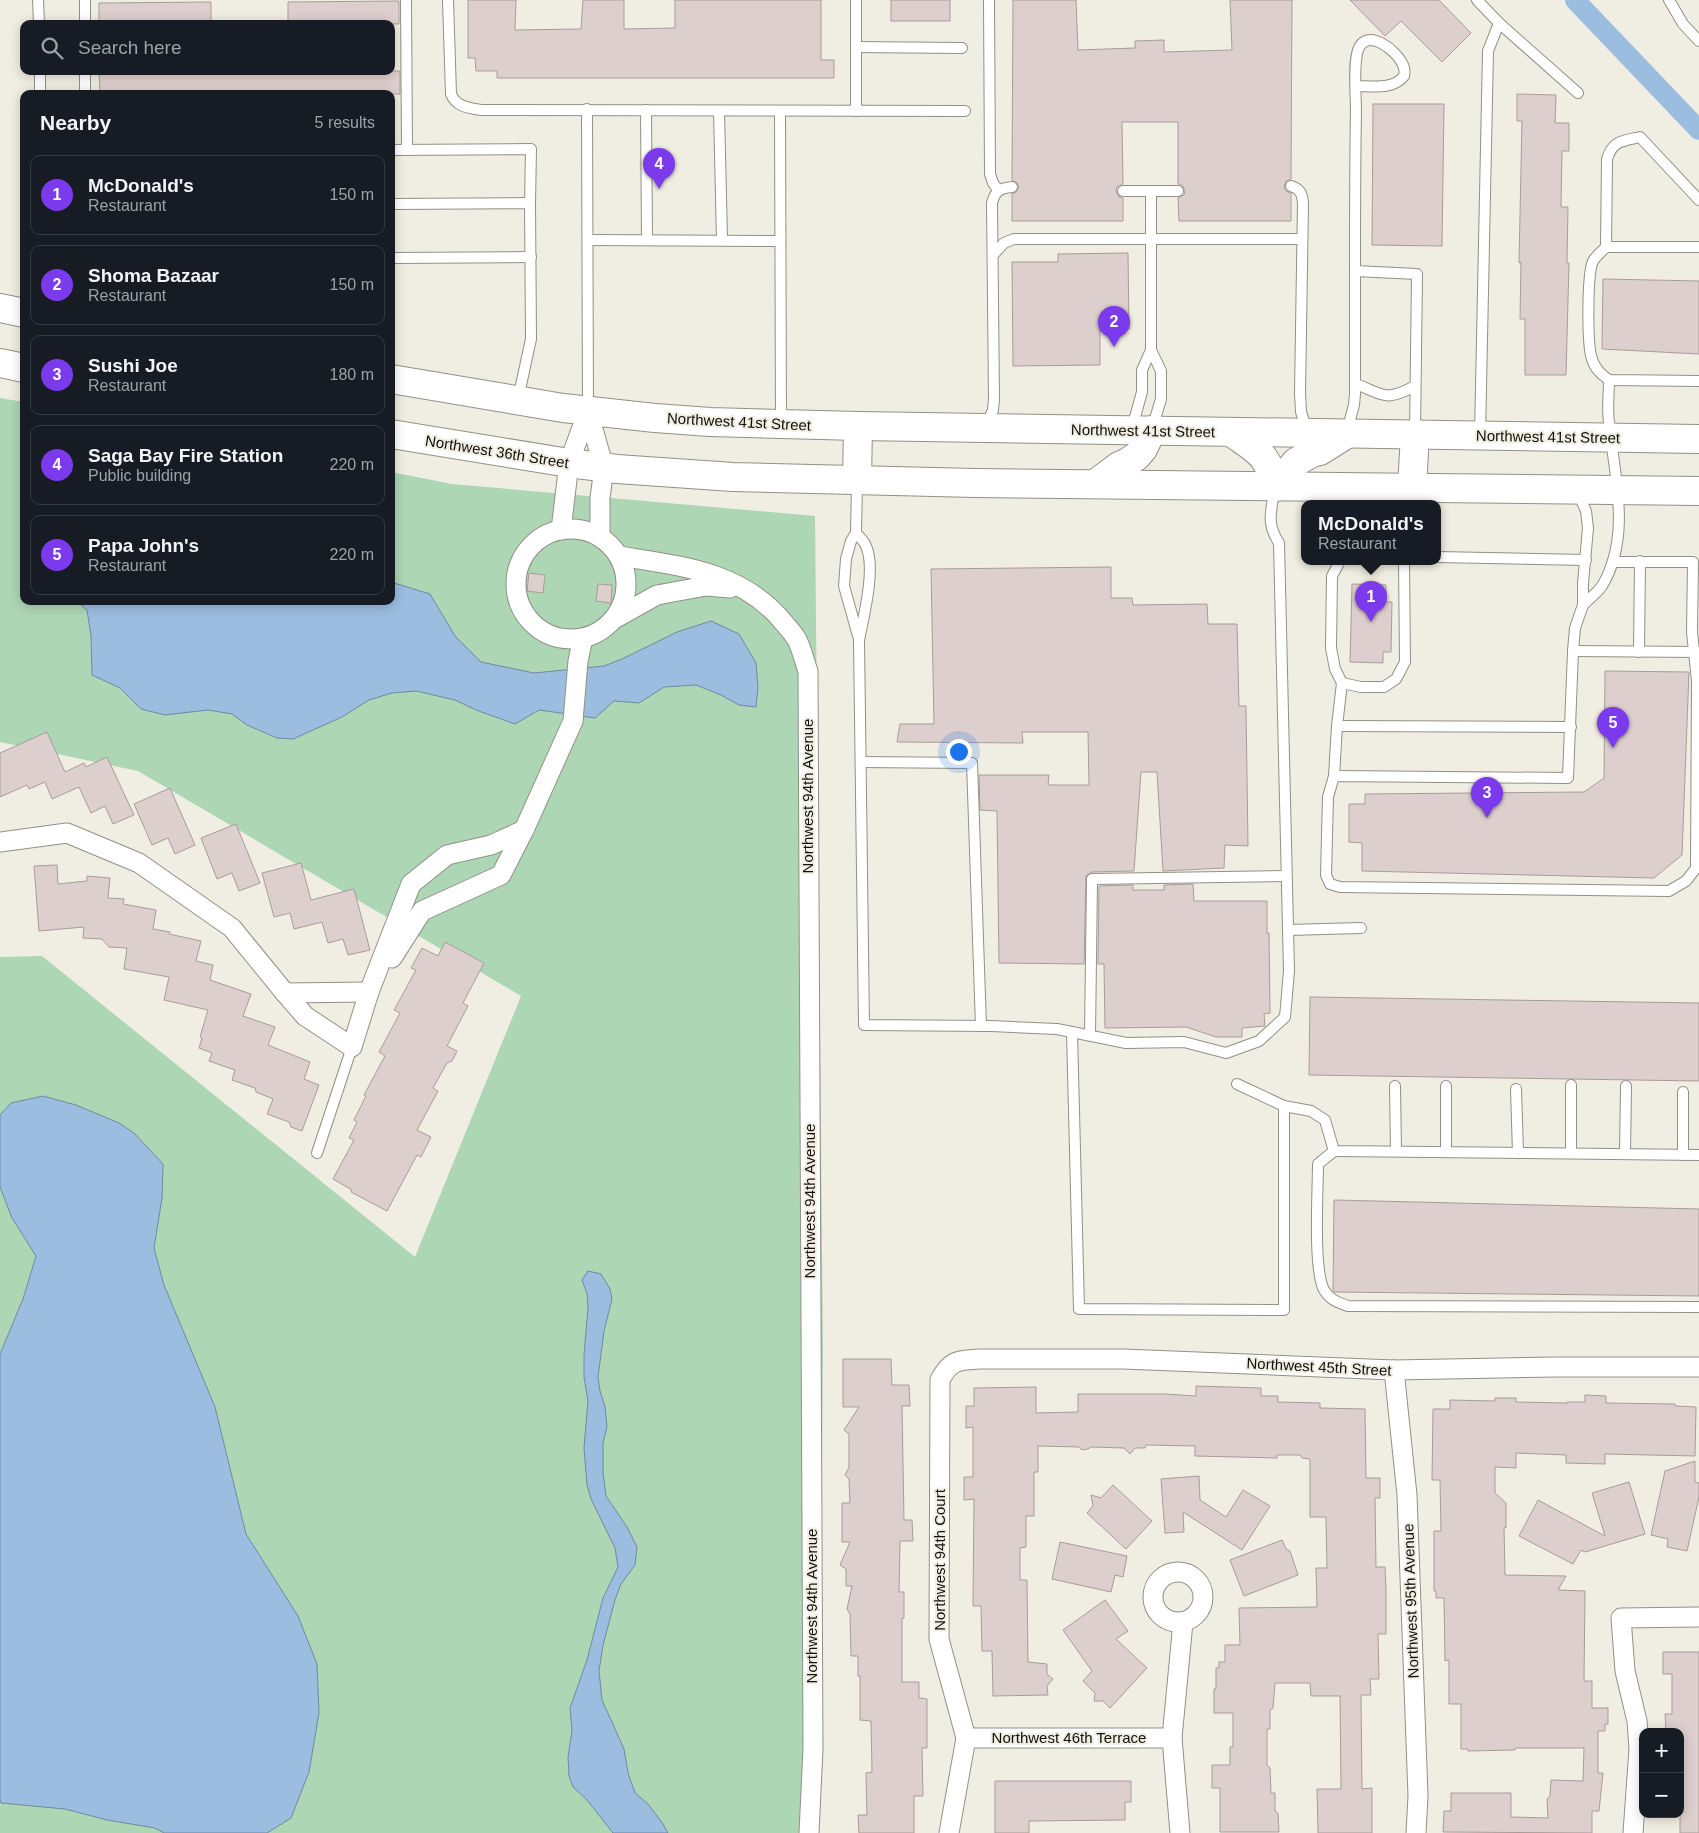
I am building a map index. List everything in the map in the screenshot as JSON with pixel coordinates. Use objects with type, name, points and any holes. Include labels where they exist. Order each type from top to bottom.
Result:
[{"type":"main road","points":[[0,308],[20,312]]},
{"type":"main road","points":[[0,363],[20,367]]},
{"type":"main road","points":[[395,380],[588,411]]},
{"type":"main road","name":"Northwest 41st Street","points":[[588,411],[687,420],[858,426],[1699,439]]},
{"type":"main road","points":[[857,482],[858,426]]},
{"type":"main road","points":[[1095,484],[1118,466],[1138,456],[1143,450],[1142,430]]},
{"type":"main road","points":[[1231,432],[1267,460],[1275,486]]},
{"type":"main road","points":[[1275,486],[1296,462],[1312,453],[1320,451],[1346,434]]},
{"type":"main road","name":"Northwest 36th Street","points":[[395,435],[569,464],[604,468]]},
{"type":"main road","points":[[1412,487],[1415,435]]},
{"type":"main road","points":[[604,468],[733,477],[857,482],[1275,486],[1344,491],[1412,487],[1699,491]]},
{"type":"street","points":[[561,530],[569,464],[588,411]]},
{"type":"street","points":[[588,411],[604,468],[600,498],[600,537]]},
{"type":"street","points":[[614,620],[623,604],[626,586],[624,568],[619,556],[600,537],[588,531],[569,528],[551,532],[535,542],[523,555],[516,572],[515,590],[521,608],[531,623],[546,634],[564,639],[583,638],[600,632],[614,620],[657,595],[706,586],[749,590]]},
{"type":"street","name":"Northwest 94th Avenue","points":[[619,556],[669,564],[716,575],[749,590],[776,613],[796,638],[808,671],[813,1749],[809,1833]]},
{"type":"street","points":[[369,992],[422,911],[501,875],[524,830],[573,721],[578,661],[583,638]]},
{"type":"street","points":[[0,842],[67,833],[139,863],[232,928],[305,1016],[352,1047],[369,992],[412,884],[447,855],[491,845],[524,830]]},
{"type":"street","points":[[285,993],[369,992]]},
{"type":"street","name":"Northwest 45th Street","points":[[944,1372],[948,1366],[956,1361],[979,1359],[1123,1359],[1394,1370],[1699,1367]]},
{"type":"street","name":"Northwest 95th Avenue","points":[[1394,1370],[1407,1495],[1418,1796],[1416,1833]]},
{"type":"street","name":"Northwest 94th Court","points":[[944,1372],[940,1380],[939,1639],[966,1738],[949,1833]]},
{"type":"street","points":[[1633,1833],[1639,1749],[1637,1721],[1625,1671],[1622,1618],[1699,1617]]},
{"type":"street","points":[[1180,1833],[1172,1738],[1183,1622]]},
{"type":"street","name":"Northwest 46th Terrace","points":[[966,1738],[1172,1738]]},
{"type":"lane","points":[[38,0],[39,20]]},
{"type":"lane","points":[[85,0],[85,20]]},
{"type":"lane","points":[[406,0],[407,150]]},
{"type":"lane","points":[[448,0],[450,85],[453,100],[467,108],[482,110],[965,111]]},
{"type":"lane","points":[[856,0],[856,111]]},
{"type":"lane","points":[[989,0],[990,174],[998,190]]},
{"type":"lane","points":[[1477,0],[1499,23],[1578,93]]},
{"type":"lane","points":[[1668,0],[1683,24],[1699,41]]},
{"type":"lane","points":[[1480,436],[1488,53],[1499,23]]},
{"type":"lane","points":[[1346,434],[1354,405],[1356,384],[1356,86],[1358,50],[1364,42],[1370,39],[1378,41],[1400,58],[1405,68],[1404,76],[1400,82],[1391,86],[1356,86]]},
{"type":"lane","points":[[856,47],[962,48]]},
{"type":"lane","points":[[40,75],[40,90]]},
{"type":"lane","points":[[85,75],[85,90]]},
{"type":"lane","points":[[587,109],[588,411]]},
{"type":"lane","points":[[646,110],[647,240]]},
{"type":"lane","points":[[720,111],[722,240]]},
{"type":"lane","points":[[780,111],[781,424]]},
{"type":"lane","points":[[1699,200],[1640,137],[1618,142],[1611,148],[1607,158],[1606,246],[1593,261],[1589,279],[1590,348],[1593,361],[1600,373],[1609,380],[1699,381]]},
{"type":"lane","points":[[395,150],[531,148],[531,339],[518,401]]},
{"type":"lane","points":[[1291,186],[1298,188],[1302,194],[1300,393],[1301,412],[1308,433]]},
{"type":"lane","points":[[985,428],[990,418],[994,400],[992,203],[998,190],[1012,187]]},
{"type":"lane","points":[[1123,191],[1178,191]]},
{"type":"lane","points":[[1142,430],[1142,370],[1151,350],[1151,191]]},
{"type":"lane","points":[[395,204],[530,203]]},
{"type":"lane","points":[[994,255],[1004,244],[1014,239],[1302,239]]},
{"type":"lane","points":[[588,240],[780,241]]},
{"type":"lane","points":[[1606,246],[1699,248]]},
{"type":"lane","points":[[395,258],[531,257]]},
{"type":"lane","points":[[1355,271],[1417,274],[1415,435]]},
{"type":"lane","points":[[1142,430],[1160,399],[1161,371],[1151,350]]},
{"type":"lane","points":[[1583,605],[1601,587],[1613,562],[1618,541],[1619,512],[1608,419],[1609,380]]},
{"type":"lane","points":[[1356,384],[1374,393],[1386,396],[1402,393],[1415,386]]},
{"type":"lane","points":[[857,482],[856,533],[851,541],[846,559],[844,586],[859,640]]},
{"type":"lane","points":[[856,533],[866,544],[870,555],[869,588],[859,640],[864,1025],[1057,1029],[1126,1043],[1184,1042],[1226,1053],[1259,1041],[1286,1017],[1289,971],[1279,543],[1271,531],[1271,512],[1275,486]]},
{"type":"lane","points":[[1334,776],[1568,778],[1572,652],[1575,628],[1583,605],[1588,528],[1586,511],[1576,488]]},
{"type":"lane","points":[[1441,557],[1586,560]]},
{"type":"lane","points":[[1639,652],[1640,561]]},
{"type":"lane","points":[[1338,565],[1332,576],[1331,648],[1335,669],[1342,683],[1334,776],[1328,797],[1326,875],[1330,884],[1340,887],[1669,891],[1686,881],[1698,868],[1697,652],[1692,632],[1692,562],[1613,562]]},
{"type":"lane","points":[[1342,683],[1362,687],[1384,687],[1396,679],[1405,662],[1404,565]]},
{"type":"lane","points":[[1572,652],[1697,652]]},
{"type":"lane","points":[[1337,726],[1571,727]]},
{"type":"lane","points":[[861,762],[972,763],[981,1026]]},
{"type":"lane","points":[[1090,1035],[1092,879],[1286,876]]},
{"type":"lane","points":[[1288,930],[1360,928]]},
{"type":"lane","points":[[1072,1032],[1079,1309],[1284,1310],[1284,1106]]},
{"type":"lane","points":[[317,1153],[352,1047]]},
{"type":"lane","points":[[1237,1084],[1284,1106],[1311,1111],[1325,1120],[1334,1150]]},
{"type":"lane","points":[[1571,1085],[1571,1153]]},
{"type":"lane","points":[[1395,1086],[1396,1151]]},
{"type":"lane","points":[[1446,1086],[1446,1152]]},
{"type":"lane","points":[[1625,1154],[1626,1086]]},
{"type":"lane","points":[[1516,1089],[1518,1153]]},
{"type":"lane","points":[[1683,1092],[1683,1155]]},
{"type":"lane","points":[[1699,1155],[1334,1150],[1318,1164],[1318,1268],[1323,1289],[1332,1301],[1348,1306],[1699,1307]]},
{"type":"green space","points":[[0,398],[20,401],[20,605],[395,605],[395,473],[452,484],[815,516],[823,1350],[819,1833],[0,1833],[0,957],[42,956],[415,1257],[521,996],[138,771],[0,742]]},
{"type":"water","points":[[395,583],[430,594],[455,636],[481,662],[534,673],[604,666],[677,632],[711,621],[739,634],[756,663],[758,687],[756,707],[739,705],[696,685],[664,687],[639,703],[614,701],[595,718],[539,710],[515,724],[455,700],[416,691],[392,693],[369,700],[342,717],[293,739],[277,738],[247,725],[232,714],[208,710],[165,715],[141,709],[120,688],[92,675],[91,636],[87,610],[81,605],[395,605]]},
{"type":"water","points":[[43,1096],[76,1105],[119,1123],[134,1133],[163,1164],[162,1198],[154,1248],[164,1285],[215,1407],[246,1534],[298,1616],[317,1664],[319,1713],[309,1772],[291,1818],[267,1833],[164,1833],[155,1828],[107,1820],[65,1809],[1,1803],[0,1354],[23,1299],[36,1256],[12,1218],[0,1187],[0,1115],[11,1103]]},
{"type":"water","points":[[588,1271],[601,1274],[610,1289],[612,1299],[604,1331],[598,1377],[605,1407],[607,1427],[603,1443],[603,1473],[606,1496],[627,1527],[637,1547],[635,1565],[621,1584],[603,1645],[599,1671],[602,1700],[624,1749],[628,1773],[635,1793],[648,1804],[668,1833],[613,1833],[587,1800],[573,1787],[569,1776],[568,1757],[572,1731],[570,1708],[587,1660],[603,1598],[618,1567],[615,1548],[591,1499],[587,1485],[584,1448],[588,1401],[584,1377],[584,1355],[588,1307],[587,1294],[582,1280]]},
{"type":"building","points":[[468,0],[516,0],[515,30],[581,29],[583,0],[624,0],[624,29],[675,28],[675,0],[821,0],[821,60],[834,60],[834,78],[497,78],[497,71],[476,71],[475,58],[468,58]]},
{"type":"building","points":[[891,0],[950,0],[950,21],[891,21]]},
{"type":"building","points":[[1013,0],[1076,0],[1078,50],[1135,48],[1135,41],[1164,40],[1164,52],[1232,50],[1230,0],[1292,0],[1291,179],[1286,181],[1284,187],[1286,191],[1291,193],[1291,221],[1179,221],[1178,198],[1184,195],[1185,191],[1182,185],[1178,184],[1178,122],[1122,122],[1123,184],[1117,187],[1116,191],[1119,197],[1123,198],[1123,221],[1012,221],[1012,194],[1019,187],[1012,180]]},
{"type":"building","points":[[1350,0],[1439,0],[1471,33],[1442,62],[1401,21],[1385,36]]},
{"type":"building","points":[[399,1],[399,24],[395,24],[395,20],[288,20],[288,2]]},
{"type":"building","points":[[211,2],[211,20],[99,20],[99,3]]},
{"type":"building","points":[[395,71],[400,71],[400,94],[395,94],[395,90],[100,90],[99,75],[395,75]]},
{"type":"building","points":[[1517,94],[1556,95],[1555,123],[1569,123],[1569,151],[1562,151],[1561,207],[1568,207],[1567,263],[1569,263],[1566,375],[1525,375],[1525,319],[1520,319],[1521,262],[1519,263],[1522,121],[1517,121]]},
{"type":"building","points":[[1373,104],[1444,104],[1442,246],[1372,245]]},
{"type":"building","points":[[1128,253],[1129,329],[1100,329],[1100,365],[1013,366],[1012,262],[1058,262],[1058,254]]},
{"type":"building","points":[[1603,279],[1699,281],[1699,354],[1602,349]]},
{"type":"building","points":[[1111,567],[1111,598],[1132,598],[1133,605],[1207,604],[1208,624],[1237,624],[1239,706],[1246,706],[1248,846],[1225,845],[1224,868],[1163,871],[1157,772],[1141,772],[1134,871],[1092,872],[1086,876],[1084,964],[999,963],[997,811],[980,810],[979,775],[1049,775],[1048,785],[1089,785],[1088,732],[1022,732],[1023,743],[897,742],[900,724],[934,724],[931,569]]},
{"type":"building","points":[[529,573],[545,575],[543,593],[527,591]]},
{"type":"building","points":[[598,584],[612,585],[611,603],[596,601]]},
{"type":"building","points":[[1352,584],[1386,585],[1386,602],[1392,602],[1391,652],[1383,652],[1383,663],[1350,662]]},
{"type":"building","points":[[1605,671],[1689,672],[1682,855],[1654,878],[1362,871],[1362,843],[1349,842],[1349,804],[1365,804],[1365,794],[1584,792],[1604,778]]},
{"type":"building","points":[[47,732],[65,772],[84,763],[86,767],[107,757],[134,815],[113,824],[105,806],[91,813],[79,787],[52,799],[45,782],[29,789],[27,785],[0,797],[0,753]]},
{"type":"building","points":[[170,788],[195,845],[175,854],[168,838],[152,845],[134,804]]},
{"type":"building","points":[[236,824],[260,883],[239,891],[232,873],[217,879],[201,838]]},
{"type":"building","points":[[301,863],[311,900],[354,889],[370,950],[348,955],[343,939],[328,943],[322,922],[294,929],[290,913],[274,917],[262,873]]},
{"type":"building","points":[[57,865],[58,884],[87,881],[87,876],[110,878],[108,898],[124,899],[123,904],[156,910],[153,929],[201,941],[196,961],[213,965],[210,980],[251,994],[243,1016],[275,1027],[268,1045],[310,1062],[304,1079],[319,1085],[302,1131],[291,1127],[289,1122],[267,1114],[273,1099],[256,1092],[255,1088],[232,1080],[235,1070],[209,1061],[212,1053],[199,1048],[202,1038],[200,1037],[208,1010],[164,1000],[169,977],[124,969],[127,948],[109,947],[102,939],[83,938],[84,927],[39,931],[34,866]]},
{"type":"building","points":[[1193,884],[1194,901],[1267,901],[1270,1013],[1264,1014],[1265,1026],[1242,1028],[1242,1037],[1216,1037],[1186,1027],[1105,1028],[1104,964],[1098,964],[1099,886],[1133,885],[1133,890],[1164,890],[1164,885]]},
{"type":"building","points":[[445,942],[484,963],[463,1003],[468,1006],[447,1046],[457,1051],[452,1061],[447,1063],[433,1088],[438,1091],[417,1130],[431,1137],[421,1157],[417,1155],[387,1211],[351,1192],[352,1190],[333,1179],[354,1140],[349,1138],[357,1122],[354,1120],[366,1096],[364,1095],[385,1056],[379,1052],[400,1013],[394,1010],[416,970],[411,968],[422,948],[438,956]]},
{"type":"building","points":[[1310,997],[1699,1003],[1699,1081],[1309,1075]]},
{"type":"building","points":[[1334,1200],[1699,1209],[1699,1296],[1334,1292]]},
{"type":"building","points":[[843,1359],[891,1359],[892,1385],[909,1385],[910,1406],[902,1406],[904,1520],[912,1520],[913,1541],[900,1541],[899,1592],[904,1592],[902,1682],[919,1682],[919,1698],[927,1699],[927,1748],[922,1748],[923,1796],[914,1796],[914,1833],[859,1833],[858,1815],[867,1815],[866,1773],[872,1772],[871,1721],[860,1720],[858,1656],[851,1656],[850,1614],[847,1609],[852,1586],[846,1586],[846,1569],[840,1565],[850,1542],[842,1542],[842,1503],[850,1503],[849,1479],[845,1475],[849,1467],[849,1434],[844,1430],[859,1407],[843,1407]]},
{"type":"building","points":[[1196,1386],[1261,1388],[1261,1396],[1278,1396],[1278,1402],[1320,1403],[1320,1408],[1365,1409],[1366,1478],[1380,1478],[1380,1498],[1375,1498],[1376,1567],[1385,1567],[1386,1589],[1386,1634],[1378,1634],[1379,1679],[1370,1679],[1371,1695],[1361,1695],[1362,1789],[1372,1788],[1372,1833],[1318,1833],[1317,1789],[1341,1789],[1340,1696],[1311,1696],[1310,1683],[1275,1683],[1273,1708],[1270,1710],[1270,1729],[1267,1729],[1267,1765],[1270,1768],[1271,1793],[1275,1793],[1275,1811],[1278,1813],[1279,1832],[1220,1832],[1220,1788],[1212,1788],[1212,1765],[1230,1765],[1230,1747],[1233,1747],[1233,1713],[1214,1713],[1214,1689],[1216,1689],[1216,1668],[1219,1668],[1219,1662],[1225,1662],[1225,1645],[1240,1645],[1239,1608],[1317,1607],[1316,1568],[1327,1568],[1326,1517],[1310,1517],[1310,1459],[1302,1458],[1300,1455],[1277,1455],[1277,1458],[1195,1456],[1195,1446],[1146,1445],[1145,1448],[1135,1448],[1130,1454],[1124,1448],[1091,1447],[1082,1450],[1079,1447],[1038,1446],[1038,1472],[1034,1472],[1034,1516],[1026,1516],[1026,1547],[1020,1548],[1020,1580],[1027,1580],[1028,1662],[1047,1664],[1047,1674],[1053,1679],[1047,1686],[1048,1695],[993,1696],[992,1651],[982,1651],[981,1606],[973,1606],[974,1499],[964,1500],[964,1477],[973,1477],[973,1427],[966,1428],[966,1406],[974,1406],[974,1388],[1036,1387],[1036,1413],[1078,1412],[1078,1394],[1196,1396]]},
{"type":"building","points":[[1585,1395],[1606,1396],[1606,1403],[1675,1404],[1675,1406],[1696,1407],[1695,1456],[1605,1454],[1605,1464],[1566,1463],[1566,1455],[1516,1453],[1516,1468],[1495,1467],[1495,1493],[1506,1503],[1506,1528],[1504,1527],[1505,1575],[1566,1576],[1558,1590],[1585,1591],[1584,1681],[1592,1681],[1592,1708],[1608,1708],[1608,1724],[1605,1724],[1605,1731],[1598,1731],[1598,1773],[1603,1773],[1599,1811],[1592,1811],[1592,1833],[1443,1832],[1444,1811],[1451,1811],[1451,1793],[1511,1793],[1511,1817],[1548,1818],[1547,1799],[1550,1796],[1551,1780],[1583,1781],[1584,1748],[1515,1748],[1515,1750],[1468,1751],[1468,1749],[1461,1749],[1461,1704],[1449,1704],[1449,1660],[1445,1661],[1444,1598],[1436,1598],[1436,1591],[1434,1591],[1434,1531],[1441,1531],[1440,1480],[1432,1480],[1433,1409],[1450,1409],[1450,1400],[1495,1401],[1495,1398],[1516,1398],[1516,1402],[1567,1403],[1585,1402]]},
{"type":"building","points":[[1695,1461],[1695,1482],[1699,1483],[1699,1497],[1687,1551],[1667,1547],[1668,1539],[1651,1535],[1665,1471]]},
{"type":"building","points":[[1199,1476],[1200,1500],[1226,1517],[1243,1490],[1270,1506],[1242,1550],[1183,1512],[1184,1532],[1165,1533],[1161,1479]]},
{"type":"building","points":[[1629,1482],[1645,1534],[1585,1552],[1581,1550],[1573,1564],[1519,1536],[1538,1500],[1605,1536],[1592,1493]]},
{"type":"building","points":[[1113,1485],[1152,1521],[1126,1549],[1087,1513],[1093,1506],[1091,1495],[1101,1498]]},
{"type":"building","points":[[1282,1540],[1286,1549],[1290,1551],[1298,1575],[1244,1596],[1230,1560]]},
{"type":"building","points":[[1060,1542],[1127,1556],[1123,1577],[1115,1575],[1111,1592],[1052,1579]]},
{"type":"building","points":[[1105,1600],[1128,1631],[1116,1639],[1147,1668],[1110,1708],[1103,1701],[1094,1701],[1095,1693],[1083,1681],[1092,1671],[1063,1630]]},
{"type":"building","points":[[1663,1652],[1699,1652],[1699,1833],[1680,1833],[1680,1818],[1684,1818],[1684,1728],[1666,1728],[1665,1714],[1672,1714],[1672,1674],[1663,1674]]},
{"type":"building","points":[[995,1781],[1131,1781],[1131,1802],[1125,1802],[1125,1820],[1029,1821],[1029,1833],[995,1833]]},
{"type":"waterway","points":[[1575,0],[1699,130]]},
{"type":"place","name":"Saga Bay Fire Station","points":[[659,189]]},
{"type":"place","name":"Shoma Bazaar","points":[[1114,347]]},
{"type":"place","name":"McDonald's","points":[[1371,622]]},
{"type":"place","name":"Papa John's","points":[[1613,748]]},
{"type":"place","name":"Sushi Joe","points":[[1487,818]]}]
